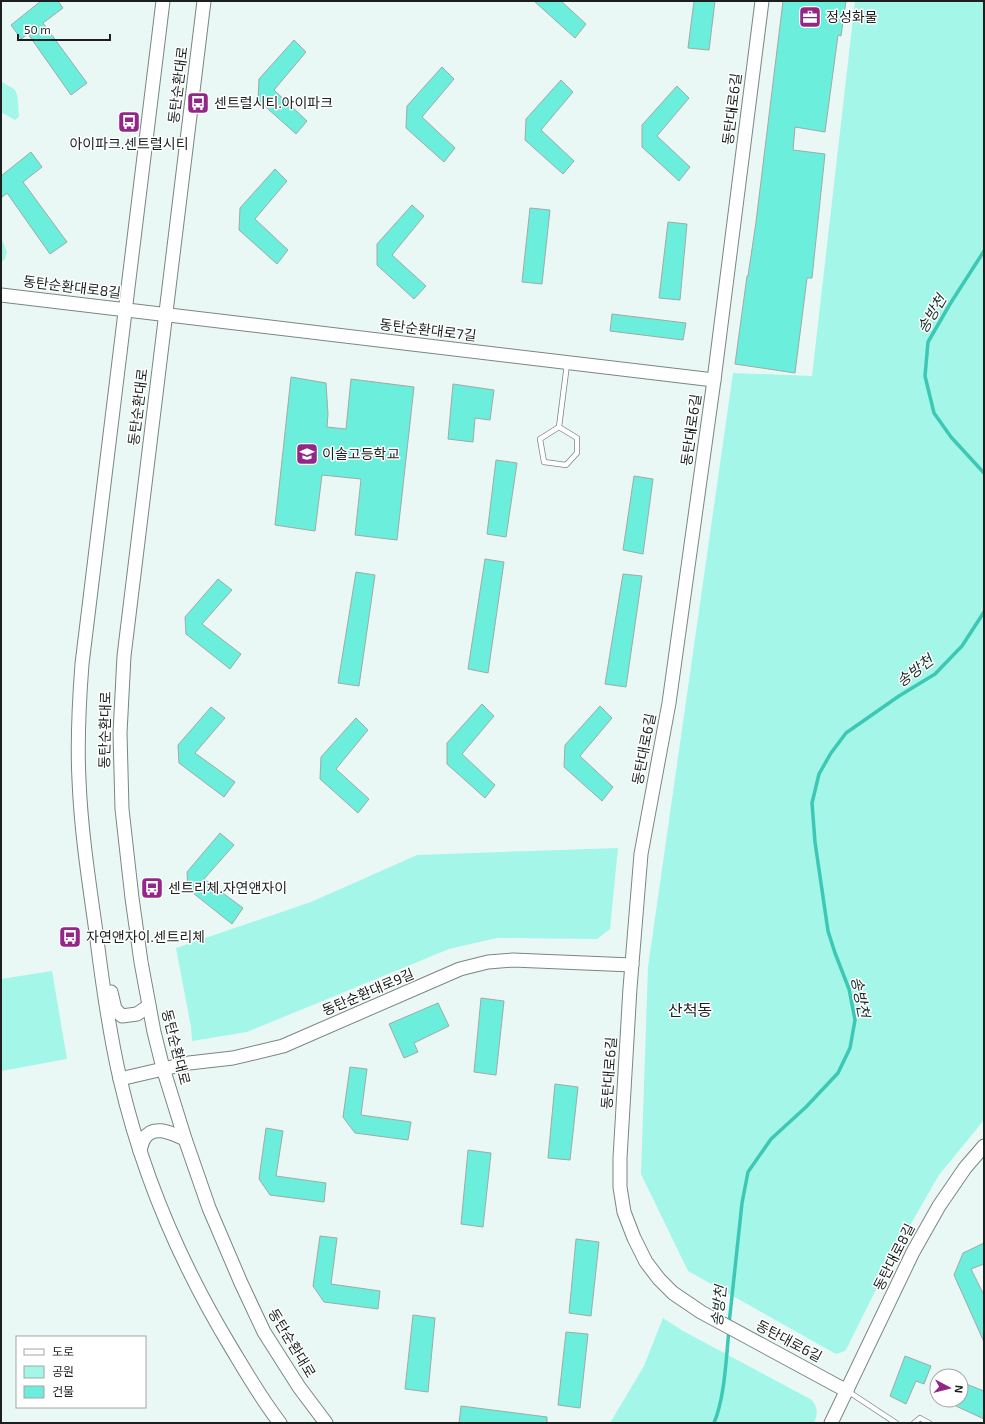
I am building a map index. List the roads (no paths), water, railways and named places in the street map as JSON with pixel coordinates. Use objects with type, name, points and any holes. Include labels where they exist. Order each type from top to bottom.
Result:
[{"type":"main road","name":"동탄순환대로","points":[[163,1],[82,656],[78,760],[81,816],[109,1023],[120,1079],[140,1151],[161,1209],[196,1286],[213,1318],[248,1376],[280,1423]]},
{"type":"main road","name":"동탄순환대로","points":[[204,1],[124,656],[120,733],[121,797],[133,905],[149,1006],[163,1068],[185,1139],[208,1208],[264,1332],[299,1387],[326,1423]]},
{"type":"main road","name":"동탄대로6길","points":[[762,1],[714,380],[669,703],[643,841],[632,965],[620,1158],[620,1187],[624,1212],[634,1238],[646,1262],[658,1279],[673,1293],[701,1312],[847,1391]]},
{"type":"main road","name":"동탄순환대로8길","points":[[1,295],[139,311]]},
{"type":"main road","name":"동탄순환대로7길","points":[[139,311],[714,380]]},
{"type":"main road","points":[[99,954],[106,973],[115,1008],[122,1016],[137,1014],[149,1006]]},
{"type":"main road","name":"동탄순환대로9길","points":[[120,1079],[163,1068],[189,1063],[233,1058],[282,1046],[460,969],[488,962],[513,960],[632,965]]},
{"type":"main road","points":[[140,1151],[144,1139],[149,1133],[158,1130],[169,1132],[185,1139]]},
{"type":"main road","name":"동탄대로8길","points":[[831,1423],[913,1252],[939,1206],[965,1168],[984,1146]]},
{"type":"lane","points":[[559,427],[567,363]]},
{"type":"lane","points":[[559,427],[577,438],[577,452],[566,465],[544,462],[540,439],[559,427]]},
{"type":"lane","points":[[847,1391],[896,1423]]},
{"type":"lane","points":[[914,1423],[920,1418],[929,1423]]},
{"type":"waterway","name":"송방천","points":[[984,251],[928,342],[925,376],[934,413],[951,437],[984,473]]},
{"type":"waterway","name":"송방천","points":[[729,1324],[742,1203],[748,1172],[771,1139],[806,1107],[838,1073],[850,1048],[855,1020],[849,989],[828,931],[815,842],[812,803],[819,774],[831,753],[846,733],[899,696],[935,674],[962,646],[984,612]]},
{"type":"waterway","name":"송방천","points":[[714,1423],[718,1413],[723,1390],[729,1330]]},
{"type":"place","name":"정성화물","points":[[810,17]]},
{"type":"place","name":"센트럴시티.아이파크","points":[[198,103]]},
{"type":"place","name":"아이파크.센트럴시티","points":[[129,122]]},
{"type":"place","name":"이솔고등학교","points":[[307,454]]},
{"type":"place","name":"센트리체.자연앤자이","points":[[152,888]]},
{"type":"place","name":"자연앤자이.센트리체","points":[[70,937]]},
{"type":"district","name":"산척동","points":[[690,1010]]}]
